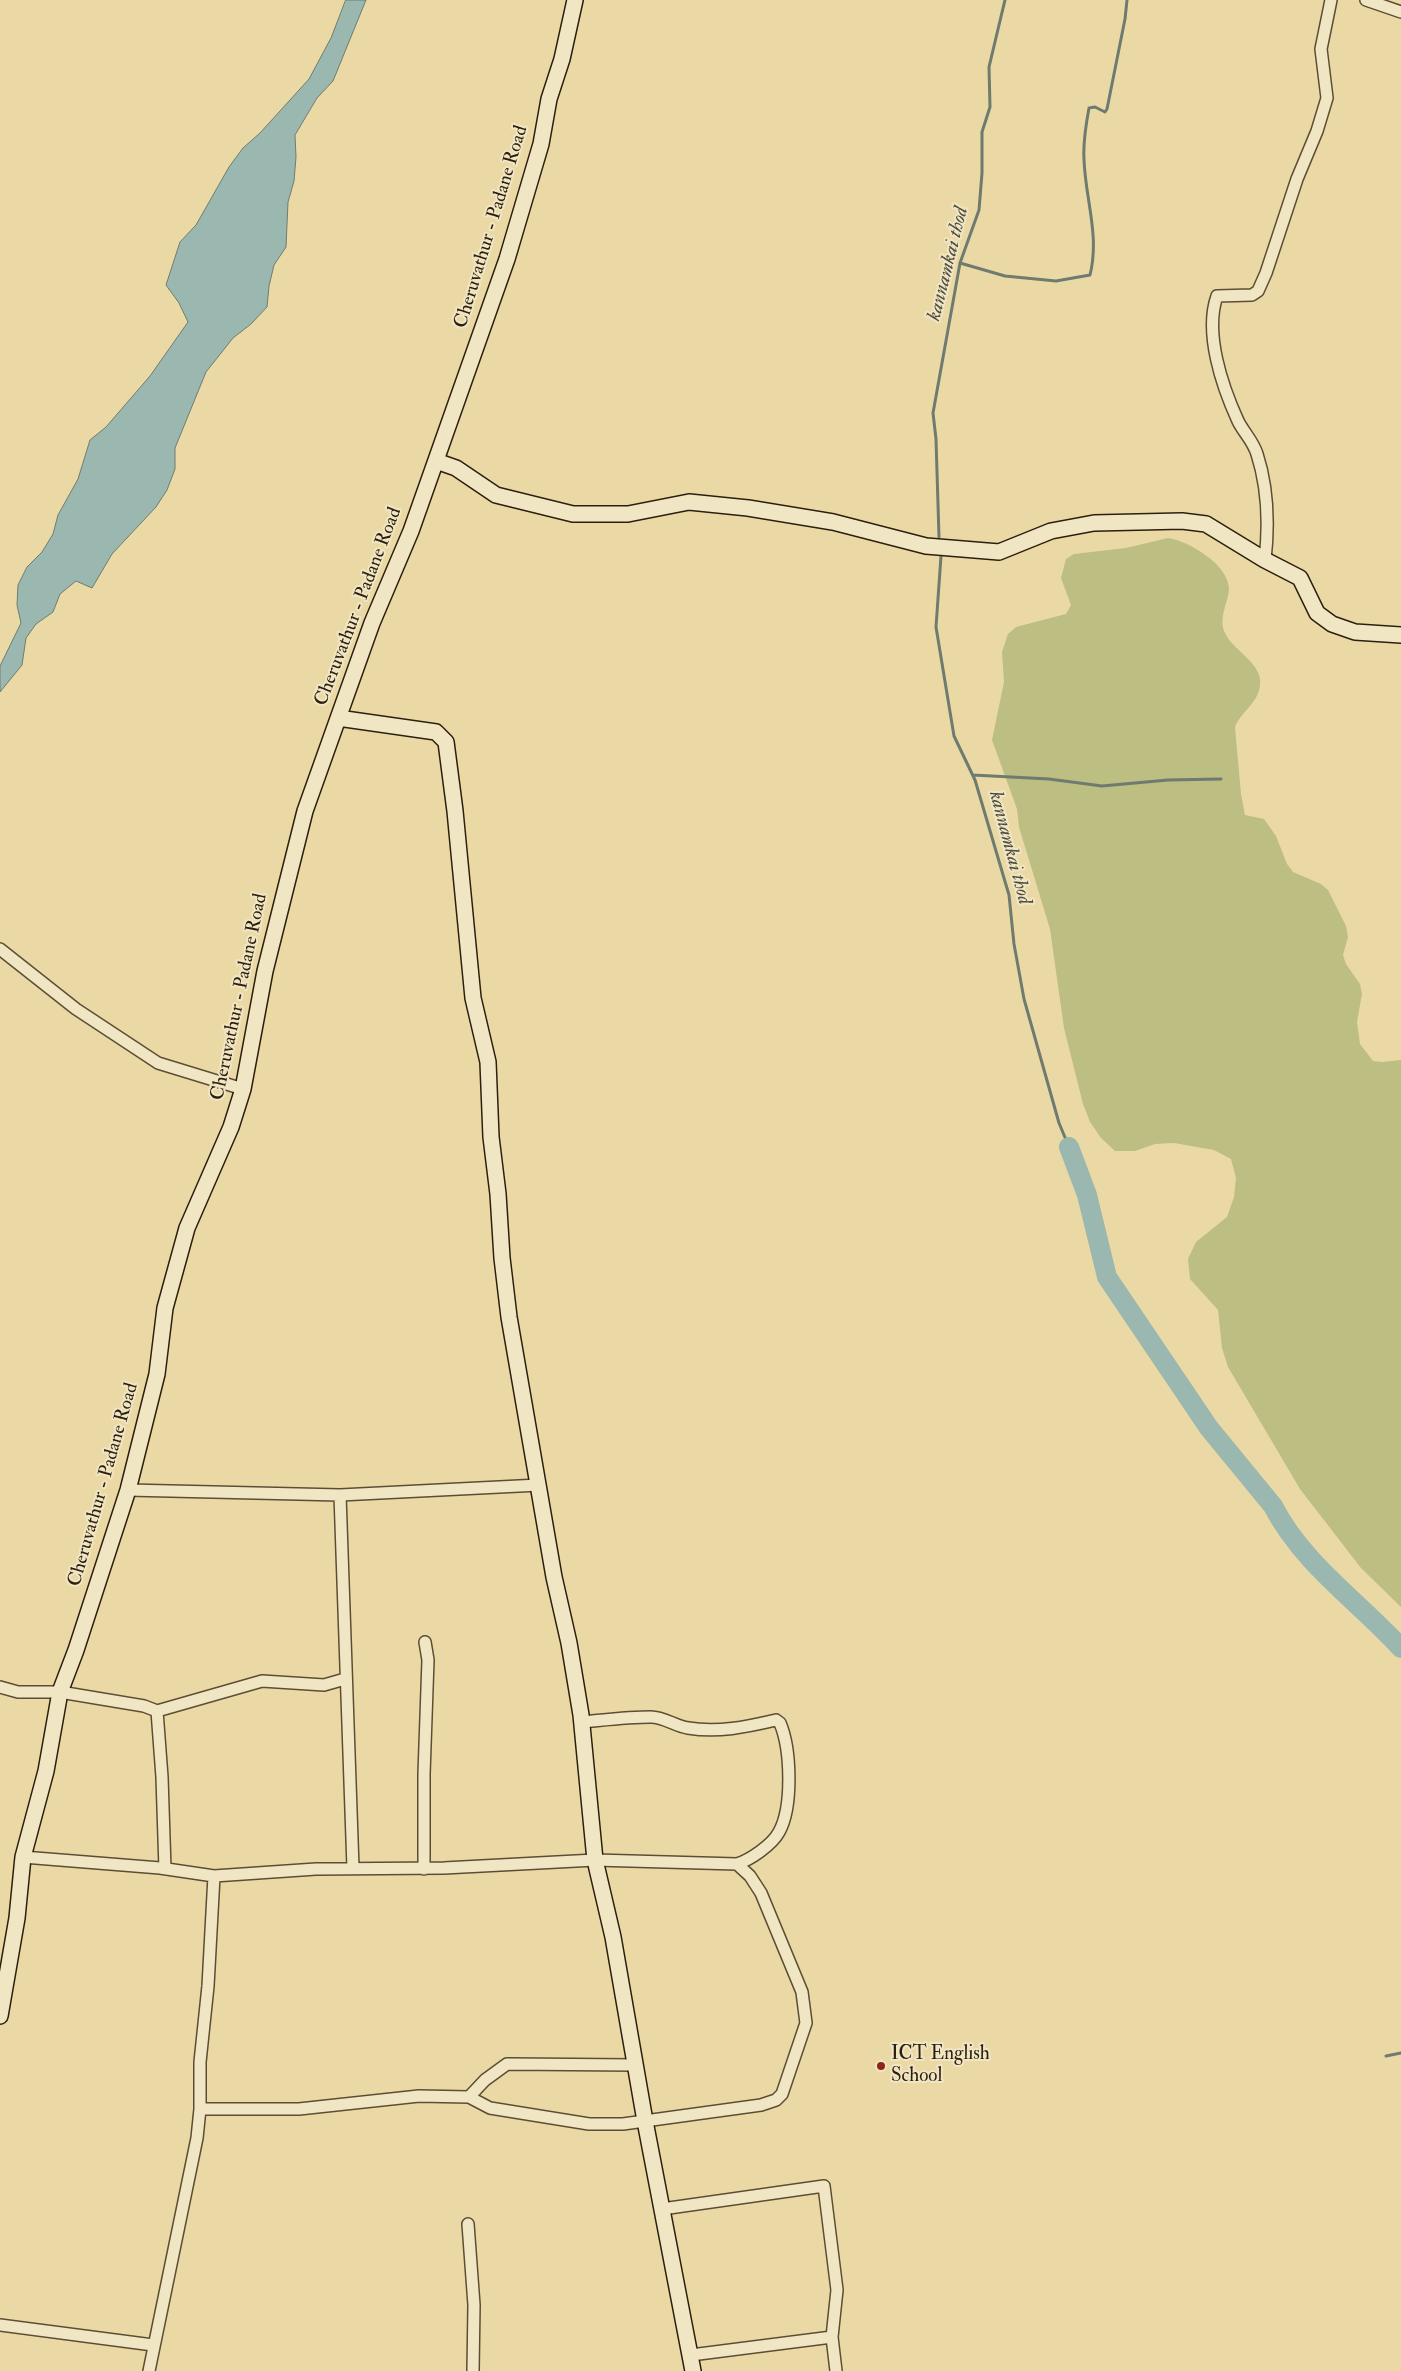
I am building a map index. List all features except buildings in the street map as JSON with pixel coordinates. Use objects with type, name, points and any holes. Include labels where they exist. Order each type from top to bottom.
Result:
[{"type":"street","name":"Cheruvathur - Padane Road","points":[[0,2016],[2,1985],[17,1918],[23,1857],[46,1771],[60,1692],[110,1549],[120,1508],[128,1490],[157,1374],[165,1308],[176,1265],[188,1228],[227,1136],[243,1090],[265,971],[305,811],[372,623],[411,531],[517,226],[541,144],[549,99],[562,59],[575,0]]},
{"type":"street","points":[[1265,560],[1268,536],[1265,485],[1257,453],[1239,423],[1225,391],[1216,354],[1213,319],[1214,304],[1217,296],[1252,296],[1258,291],[1266,273],[1297,179],[1317,132],[1327,98],[1321,49],[1330,0]]},
{"type":"street","points":[[1366,0],[1401,12]]},
{"type":"street","points":[[436,461],[456,468],[496,495],[573,514],[628,514],[689,502],[738,507],[833,522],[926,546],[999,552],[1051,531],[1094,523],[1182,521],[1206,524],[1265,560],[1300,578],[1317,613],[1332,624],[1355,632],[1401,635]]},
{"type":"street","points":[[338,718],[436,732],[446,742],[455,812],[473,998],[488,1062],[491,1137],[509,1317],[540,1485],[554,1577],[569,1643],[581,1722],[595,1860],[613,1937],[645,2121],[693,2371]]},
{"type":"street","points":[[0,949],[76,1009],[158,1063],[243,1090]]},
{"type":"street","points":[[128,1490],[340,1495],[540,1485]]},
{"type":"street","points":[[340,1495],[353,1868]]},
{"type":"street","points":[[424,1868],[424,1774],[428,1660],[425,1642]]},
{"type":"street","points":[[0,1687],[18,1692],[60,1692],[144,1706],[157,1711],[262,1681],[324,1685],[345,1679]]},
{"type":"street","points":[[157,1711],[162,1776],[165,1868]]},
{"type":"street","points":[[23,1857],[165,1868],[214,1876],[316,1868],[424,1868],[595,1860],[737,1864],[750,1860],[779,1833],[784,1819],[788,1768],[785,1735],[780,1723],[776,1720],[755,1726],[713,1730],[677,1726],[667,1720],[653,1717],[581,1722]]},
{"type":"street","points":[[200,2109],[299,2109],[419,2096],[469,2097],[490,2108],[582,2123],[623,2124],[761,2105],[776,2100],[782,2094],[806,2023],[802,1992],[761,1893],[750,1876],[737,1864]]},
{"type":"street","points":[[149,2371],[197,2138],[200,2109],[200,2062],[208,1986],[214,1876]]},
{"type":"street","points":[[469,2097],[485,2080],[506,2064],[635,2065]]},
{"type":"street","points":[[662,2210],[824,2186],[837,2290],[832,2337],[836,2371]]},
{"type":"street","points":[[468,2224],[474,2305],[473,2371]]},
{"type":"street","points":[[0,2325],[153,2345]]},
{"type":"street","points":[[691,2355],[832,2337]]},
{"type":"green space","points":[[1168,538],[1197,549],[1222,571],[1229,589],[1223,616],[1225,633],[1234,646],[1257,670],[1260,677],[1257,697],[1241,716],[1235,727],[1241,794],[1245,815],[1264,819],[1276,836],[1287,864],[1293,872],[1321,884],[1328,890],[1346,926],[1348,937],[1343,955],[1346,964],[1360,984],[1362,994],[1357,1022],[1360,1044],[1373,1061],[1401,1060],[1401,1607],[1361,1568],[1300,1489],[1228,1367],[1222,1348],[1218,1310],[1190,1279],[1188,1259],[1196,1242],[1227,1217],[1234,1197],[1236,1178],[1231,1159],[1214,1150],[1174,1143],[1155,1144],[1135,1151],[1115,1151],[1101,1138],[1090,1122],[1083,1104],[1064,1028],[1050,929],[1019,827],[1017,809],[992,740],[1004,682],[1002,652],[1008,634],[1016,627],[1066,614],[1071,605],[1061,578],[1066,559],[1074,554],[1126,548]]},
{"type":"water","points":[[346,0],[366,0],[333,81],[317,98],[295,135],[296,157],[294,181],[288,202],[286,247],[274,265],[267,307],[251,324],[233,338],[206,372],[175,448],[175,469],[167,490],[156,507],[112,554],[92,588],[76,581],[60,594],[53,612],[36,624],[26,638],[22,665],[0,692],[0,666],[21,623],[17,605],[18,585],[27,567],[42,552],[53,534],[58,515],[78,479],[90,440],[106,427],[150,376],[188,322],[179,303],[166,285],[180,242],[196,225],[229,167],[243,148],[260,133],[309,79],[331,38]]},
{"type":"waterway","name":"kannamkai thod","points":[[939,537],[936,439],[933,413],[960,263],[979,210],[982,173],[982,132],[990,107],[989,67],[1005,0]]},
{"type":"waterway","points":[[960,263],[1005,276],[1056,281],[1090,275],[1093,260],[1093,231],[1085,174],[1084,146],[1086,127],[1089,108],[1095,107],[1105,112],[1107,109],[1127,0]]},
{"type":"waterway","name":"kannamkai thod","points":[[941,556],[936,627],[954,736],[975,780],[1009,895],[1014,944],[1024,999],[1059,1123],[1069,1147]]},
{"type":"waterway","points":[[973,775],[1049,779],[1102,786],[1168,780],[1221,779]]},
{"type":"waterway","points":[[1069,1147],[1087,1195],[1107,1277],[1209,1428],[1273,1506],[1285,1527],[1300,1546],[1315,1564],[1401,1648]]},
{"type":"waterway","points":[[1386,2056],[1401,2053]]},
{"type":"place","name":"ICT English School","points":[[881,2066]]}]
